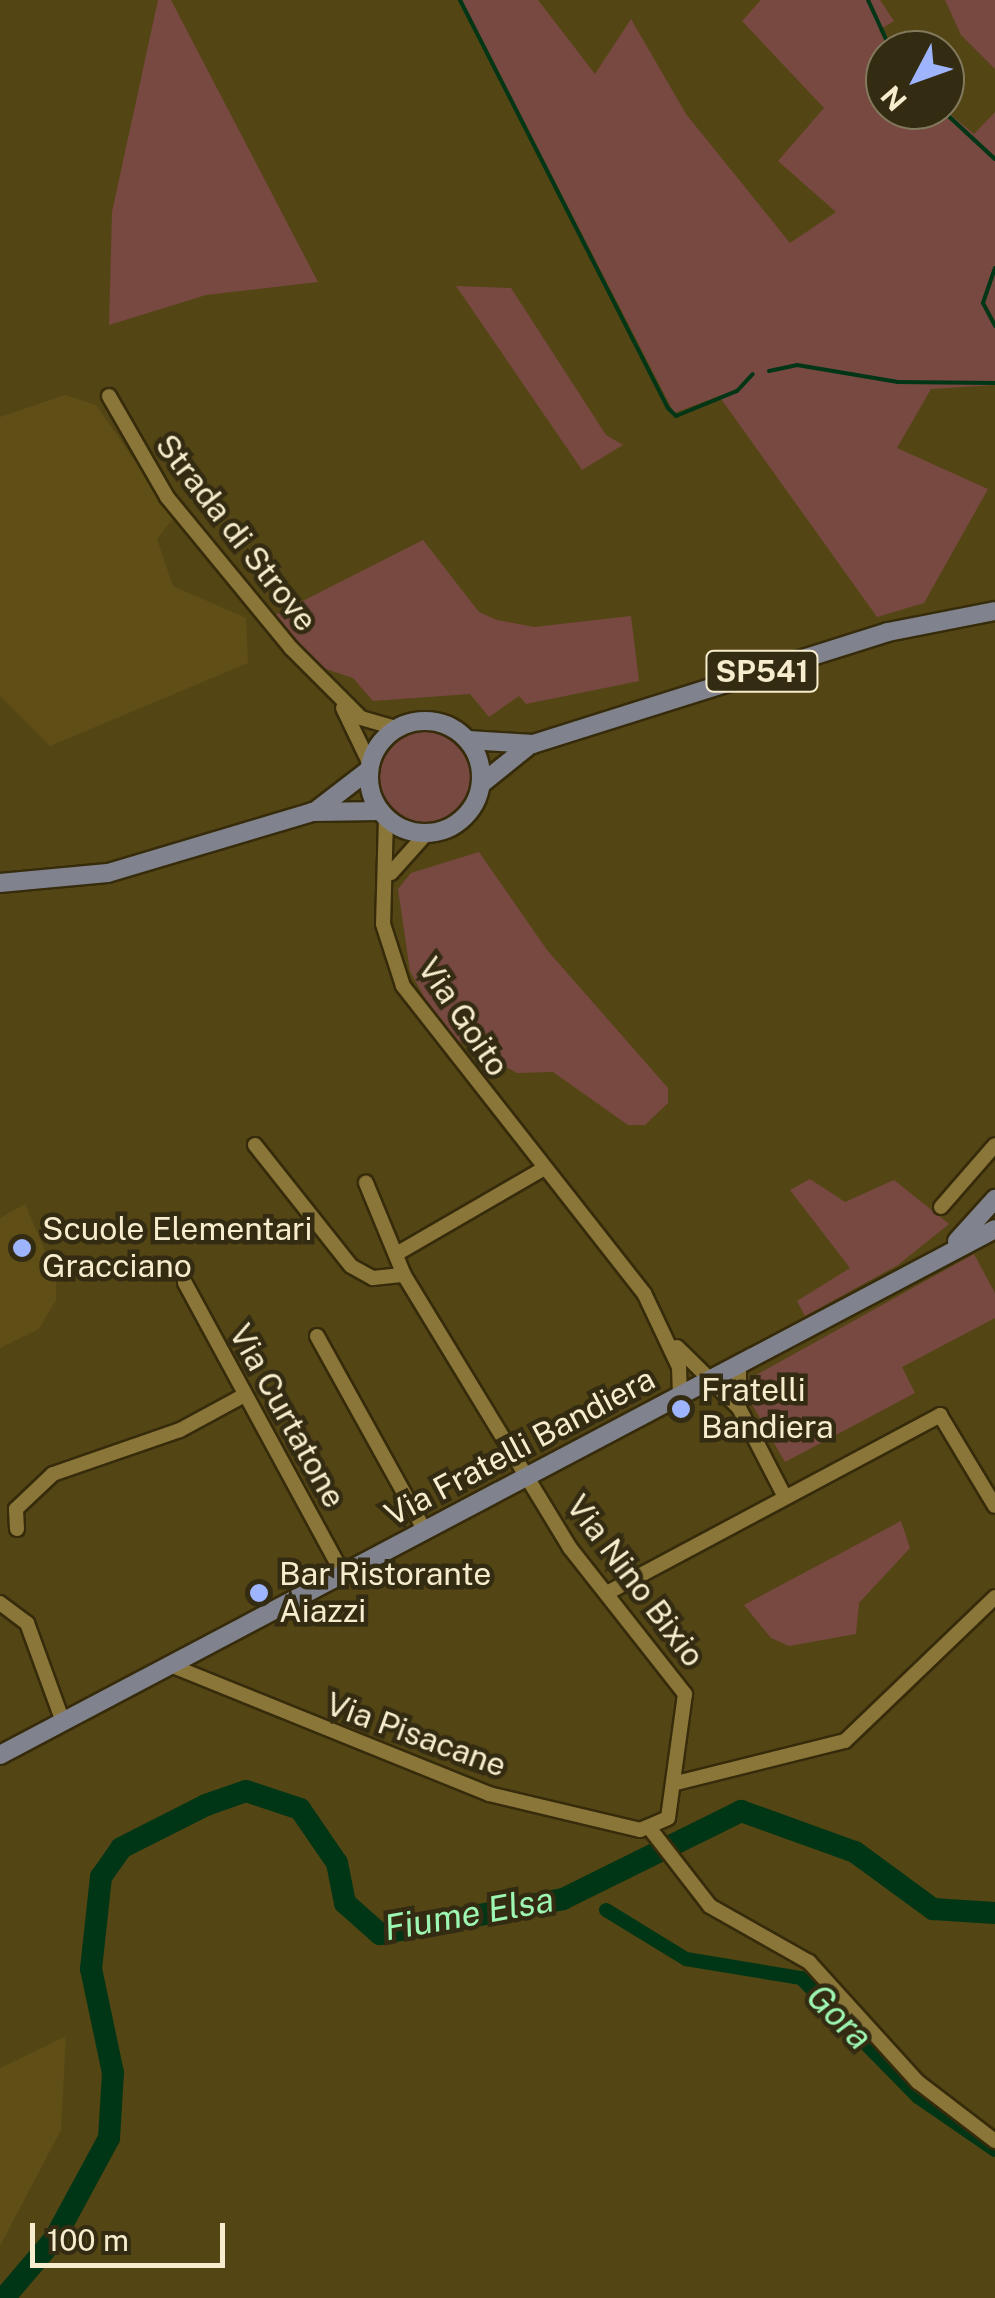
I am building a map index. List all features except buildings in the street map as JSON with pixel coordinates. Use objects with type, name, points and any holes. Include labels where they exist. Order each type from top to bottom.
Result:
[{"type":"main road","name":"SP541","points":[[426,834],[456,824],[481,784],[532,744],[888,632],[995,612]]},
{"type":"main road","name":"SP541","points":[[397,728],[434,721],[468,740],[532,744]]},
{"type":"main road","points":[[312,812],[369,767],[397,728]]},
{"type":"main road","points":[[468,740],[481,784]]},
{"type":"main road","points":[[369,767],[383,814]]},
{"type":"main road","points":[[0,883],[108,873],[312,812],[383,814],[426,834]]},
{"type":"main road","name":"Via Fratelli Bandiera","points":[[949,1249],[994,1204]]},
{"type":"main road","name":"Via Fratelli Bandiera","points":[[0,1755],[706,1383],[949,1249],[995,1230]]},
{"type":"street","name":"Strada di Strove","points":[[108,396],[167,497],[334,695],[361,718],[397,728]]},
{"type":"street","name":"Strada di Strove","points":[[334,695],[369,767]]},
{"type":"street","name":"Via Goito","points":[[383,814],[388,878],[383,924],[406,993],[640,1288],[681,1373],[680,1396]]},
{"type":"street","points":[[388,878],[426,834]]},
{"type":"street","points":[[255,1144],[351,1266],[372,1278],[404,1275]]},
{"type":"street","points":[[941,1207],[995,1145]]},
{"type":"street","points":[[398,1253],[542,1169]]},
{"type":"street","name":"Via Nino Bixio","points":[[366,1183],[404,1275],[527,1477],[686,1698],[676,1783],[667,1821],[656,1836]]},
{"type":"street","name":"Via Curtatone","points":[[184,1283],[343,1574]]},
{"type":"street","points":[[318,1336],[425,1532]]},
{"type":"street","name":"Via Goito","points":[[666,1336],[706,1383],[739,1408]]},
{"type":"street","points":[[739,1365],[739,1408],[785,1497]]},
{"type":"street","points":[[18,1529],[16,1508],[53,1474],[180,1430],[243,1396]]},
{"type":"street","points":[[607,1593],[944,1415],[995,1506]]},
{"type":"street","points":[[676,1783],[809,1756],[850,1738],[995,1597]]},
{"type":"street","points":[[0,1603],[29,1626],[62,1722]]},
{"type":"street","name":"Via Pisacane","points":[[170,1665],[474,1790],[656,1836]]},
{"type":"street","points":[[656,1836],[714,1910],[822,1973],[918,2082],[995,2141]]},
{"type":"shaded area","points":[[158,0],[171,0],[318,282],[206,295],[109,325],[112,212]]},
{"type":"shaded area","points":[[462,0],[538,0],[595,74],[631,19],[686,114],[790,243],[836,212],[778,161],[824,108],[742,21],[761,0],[880,0],[894,21],[879,30],[865,30],[865,130],[965,130],[965,127],[974,134],[995,112],[995,385],[931,389],[897,448],[988,489],[924,603],[877,617],[719,396],[674,413]]},
{"type":"shaded area","points":[[945,0],[995,0],[995,69],[965,39],[965,30],[959,30]]},
{"type":"shaded area","points":[[456,286],[511,288],[606,435],[623,445],[582,470]]},
{"type":"shaded area","points":[[65,395],[96,405],[174,517],[157,539],[173,586],[246,618],[248,663],[50,746],[0,696],[0,417]]},
{"type":"shaded area","points":[[423,540],[479,612],[497,620],[534,627],[631,616],[639,681],[526,704],[519,696],[489,717],[470,694],[373,701],[353,678],[317,666],[273,616]]},
{"type":"shaded area","points":[[424,729],[442,732],[457,743],[468,758],[468,794],[457,809],[442,820],[424,823],[406,820],[391,809],[380,794],[377,776],[380,758],[391,743],[406,732]]},
{"type":"shaded area","points":[[479,852],[547,950],[668,1088],[668,1103],[645,1125],[628,1125],[553,1072],[517,1073],[447,1035],[431,1010],[410,971],[398,889],[411,873]]},
{"type":"shaded area","points":[[810,1179],[845,1202],[894,1180],[949,1224],[898,1265],[805,1316],[797,1301],[850,1268],[790,1190]]},
{"type":"shaded area","name":"Scuole Elementari Gracciano","points":[[25,1204],[56,1277],[56,1300],[39,1329],[0,1348],[0,1218]]},
{"type":"shaded area","points":[[974,1254],[995,1293],[995,1318],[902,1367],[915,1393],[785,1462],[749,1399],[747,1380]]},
{"type":"shaded area","points":[[901,1521],[910,1548],[859,1603],[856,1634],[789,1646],[771,1638],[744,1605]]},
{"type":"shaded area","points":[[66,2036],[61,2130],[0,2246],[0,2068]]},
{"type":"waterway","points":[[460,0],[668,408],[676,416],[737,391],[753,374]]},
{"type":"waterway","points":[[868,0],[882,30]]},
{"type":"waterway","points":[[964,130],[995,159]]},
{"type":"waterway","points":[[995,268],[983,303],[995,326]]},
{"type":"waterway","points":[[769,371],[797,365],[897,382],[995,383]]},
{"type":"waterway","name":"Fiume Elsa","points":[[4,2298],[55,2238],[109,2138],[113,2073],[91,1969],[101,1877],[121,1848],[206,1805],[246,1791],[300,1809],[337,1863],[345,1903],[380,1934],[563,1899],[741,1811],[855,1852],[933,1909],[995,1913]]},
{"type":"waterway","name":"Gora","points":[[606,1910],[686,1959],[801,1978],[918,2097],[995,2150]]},
{"type":"place","name":"Scuole Elementari Gracciano","points":[[22,1248]]},
{"type":"place","name":"Fratelli Bandiera","points":[[681,1409]]},
{"type":"place","name":"Bar Ristorante Aiazzi","points":[[259,1593]]}]
